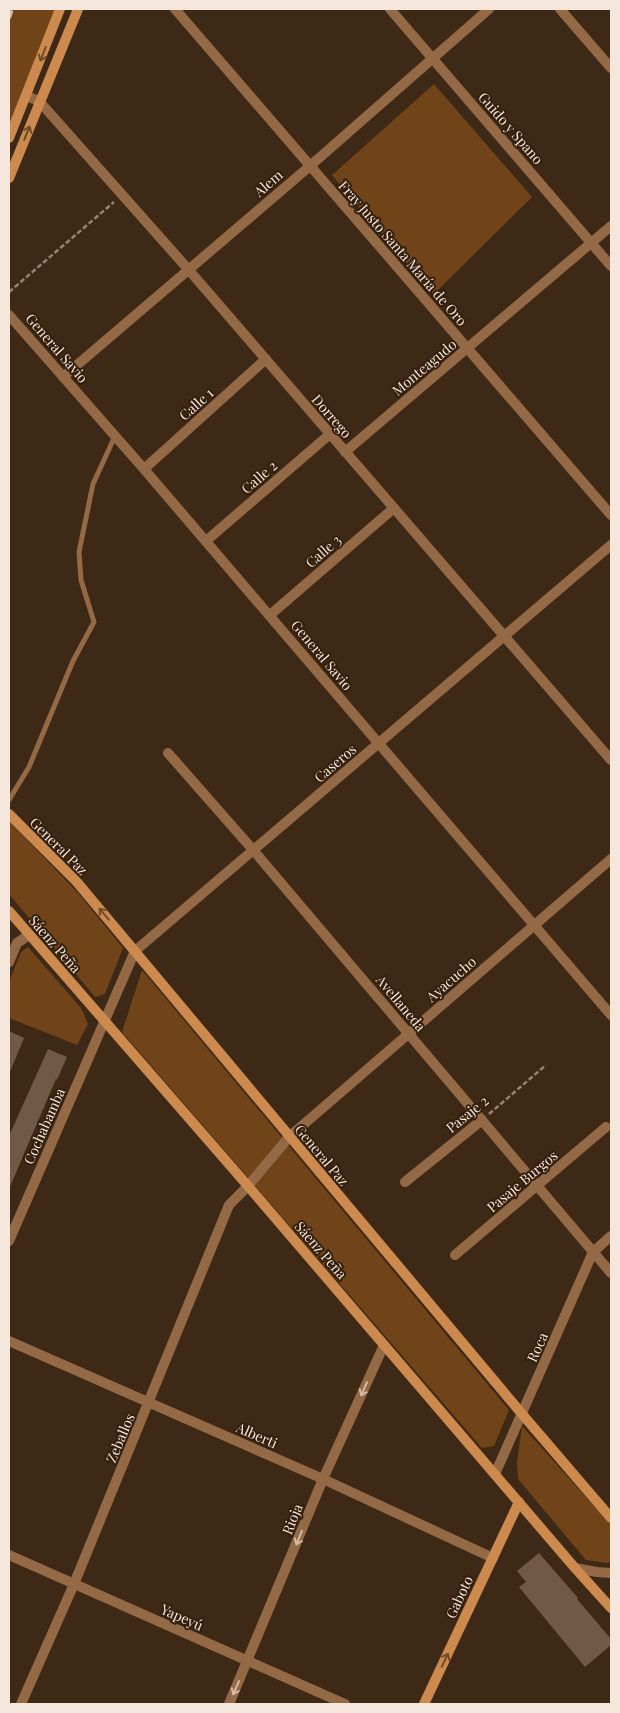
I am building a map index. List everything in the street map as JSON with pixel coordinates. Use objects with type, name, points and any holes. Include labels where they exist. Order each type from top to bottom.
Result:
[{"type":"street","points":[[9,138],[60,9]]},
{"type":"street","points":[[9,178],[78,9]]},
{"type":"street","name":"Fray Justo Santa María de Oro","points":[[175,9],[611,515]]},
{"type":"street","name":"Guido y Spano","points":[[390,9],[611,266]]},
{"type":"street","name":"Alem","points":[[64,377],[310,166],[489,9]]},
{"type":"street","points":[[560,9],[611,68]]},
{"type":"street","name":"Dorrego","points":[[26,96],[39,101],[123,195],[611,760]]},
{"type":"street","name":"Monteagudo","points":[[345,452],[611,226]]},
{"type":"street","name":"General Savio","points":[[9,314],[270,615],[611,1015]]},
{"type":"street","name":"Calle 1","points":[[144,469],[266,359]]},
{"type":"street","name":"Calle 2","points":[[206,541],[330,434]]},
{"type":"street","name":"Calle 3","points":[[270,615],[394,508]]},
{"type":"street","name":"Caseros","points":[[105,1022],[135,951],[611,545]]},
{"type":"street","name":"Avellaneda","points":[[168,754],[254,851],[611,1272]]},
{"type":"street","name":"General Paz","points":[[9,814],[76,881],[289,1137],[611,1518]]},
{"type":"street","name":"Ayacucho","points":[[248,1186],[289,1137],[611,860]]},
{"type":"street","name":"Sáenz Peña","points":[[9,911],[611,1608]]},
{"type":"street","points":[[9,962],[17,943],[29,935]]},
{"type":"street","name":"Cochabamba","points":[[9,1240],[105,1022]]},
{"type":"street","name":"Pasaje 2","points":[[405,1182],[482,1120]]},
{"type":"street","name":"Pasaje Burgos","points":[[455,1255],[606,1127]]},
{"type":"street","name":"Zeballos","points":[[21,1704],[74,1584],[229,1205],[248,1186]]},
{"type":"street","name":"Roca","points":[[495,1474],[594,1252],[611,1236]]},
{"type":"street","name":"Alberti","points":[[9,1341],[323,1479],[493,1558]]},
{"type":"street","name":"Rioja","points":[[229,1704],[323,1479],[384,1345]]},
{"type":"street","name":"Gaboto","points":[[424,1704],[519,1502]]},
{"type":"street","name":"Yapeyú","points":[[9,1555],[345,1704]]},
{"type":"street","points":[[575,1568],[611,1573]]},
{"type":"lane","points":[[9,800],[29,767],[73,661],[94,622],[81,580],[79,552],[94,484],[115,436]]},
{"type":"path","points":[[9,292],[123,195]]},
{"type":"path","name":"Pasaje 2","points":[[482,1120],[546,1066]]},
{"type":"shaded area","points":[[9,9],[60,9],[9,138]]},
{"type":"shaded area","points":[[434,84],[532,197],[433,295],[332,175]]},
{"type":"shaded area","points":[[9,821],[78,893],[123,948],[105,994],[95,997],[9,894]]},
{"type":"shaded area","points":[[28,947],[81,1008],[88,1024],[77,1045],[9,1018],[9,982],[21,952]]},
{"type":"shaded area","points":[[142,970],[509,1410],[494,1446],[482,1448],[122,1032]]},
{"type":"shaded area","points":[[522,1426],[611,1525],[611,1562],[586,1560],[518,1479],[517,1462]]},
{"type":"building","points":[[9,1031],[24,1038],[9,1074]]},
{"type":"building","points":[[48,1049],[67,1057],[9,1189],[9,1136]]},
{"type":"building","points":[[539,1553],[611,1639],[611,1645],[585,1667],[519,1587],[526,1582],[517,1571]]},
{"type":"railway","points":[[9,18],[12,9]]}]
